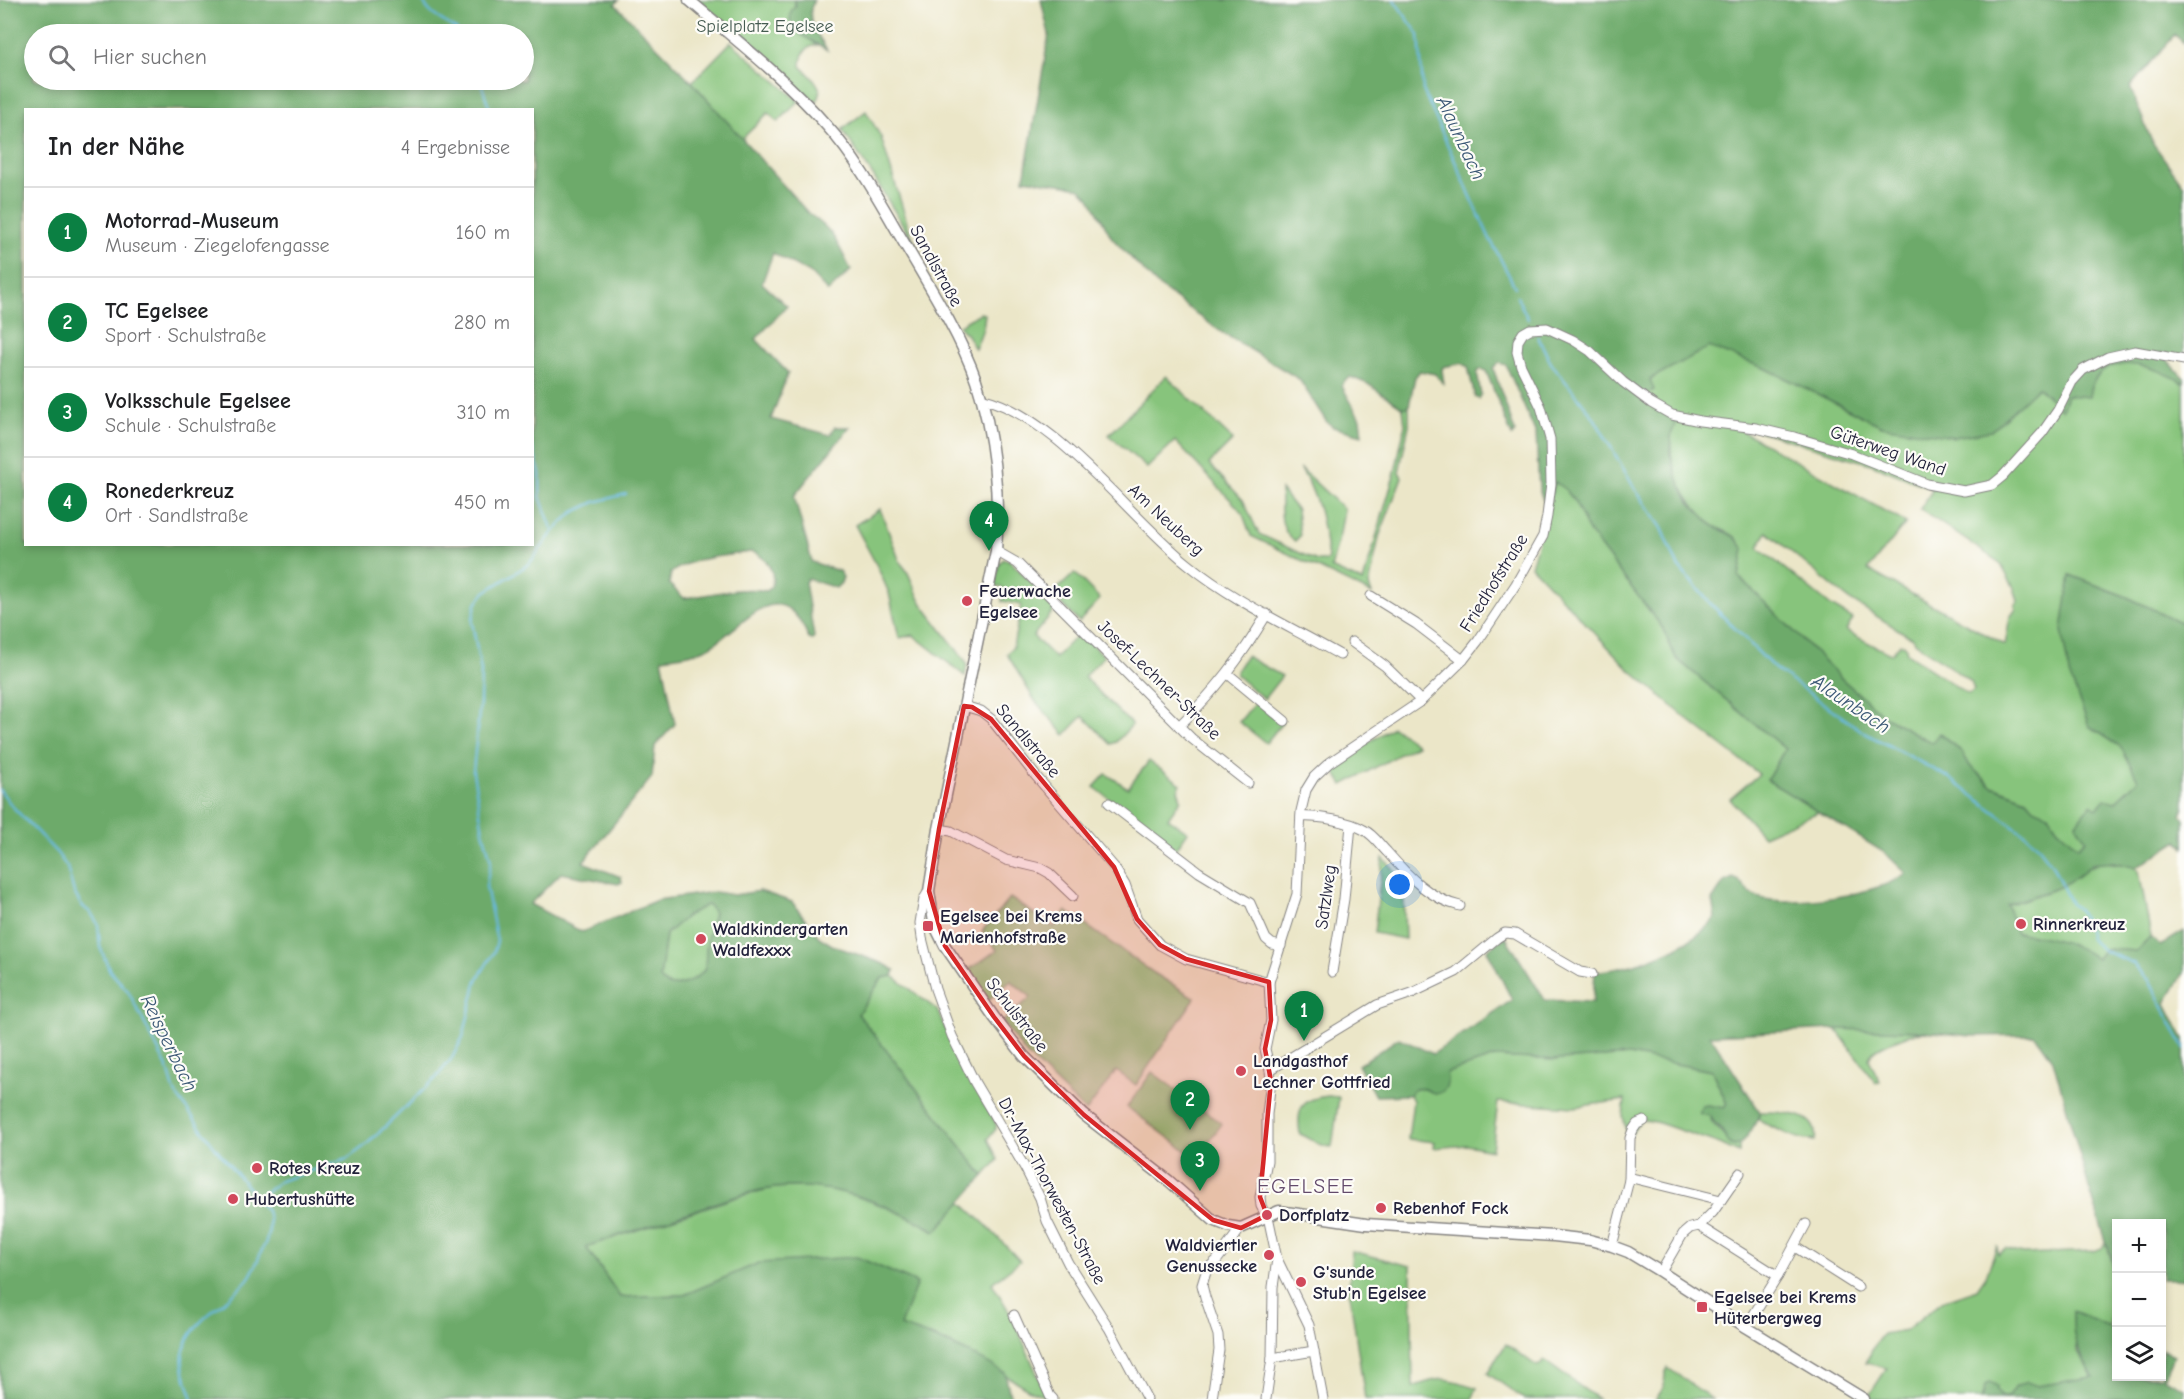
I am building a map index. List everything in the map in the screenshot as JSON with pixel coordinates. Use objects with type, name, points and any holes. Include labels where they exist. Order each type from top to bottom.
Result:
[{"type":"street","name":"Sandlstraße","points":[[689,0],[807,104],[847,151],[876,196],[951,326],[968,360],[981,398],[990,440],[996,484],[998,525],[996,551],[964,706],[981,711],[991,719],[1035,775],[1114,867],[1125,885],[1137,919],[1160,945],[1186,959],[1269,982]]},
{"type":"street","name":"Friedhofstraße","points":[[1269,982],[1297,894],[1301,817],[1305,790],[1314,777],[1329,763],[1421,701],[1463,660],[1492,621],[1527,566],[1542,536],[1551,484],[1550,439],[1541,407],[1521,366],[1517,352],[1522,333],[1539,327],[1556,332],[1590,351],[1623,382],[1660,409],[1684,419],[1700,421]]},
{"type":"street","name":"Güterweg Wand","points":[[1700,421],[1756,428],[1794,437],[1852,454],[1927,484],[1950,490],[1978,489],[1992,485],[2024,455],[2051,422],[2072,382],[2083,370],[2108,357],[2134,351],[2184,360]]},
{"type":"street","name":"Am Neuberg","points":[[981,398],[1011,407],[1039,425],[1189,565],[1217,586],[1340,655]]},
{"type":"street","name":"Josef-Lechner-Straße","points":[[996,551],[1017,563],[1191,738],[1248,783]]},
{"type":"street","points":[[1371,596],[1416,624],[1463,660]]},
{"type":"street","points":[[1179,726],[1228,674],[1267,614]]},
{"type":"street","points":[[1352,642],[1385,666],[1421,701]]},
{"type":"street","points":[[1228,674],[1285,721]]},
{"type":"street","name":"Schulstraße","points":[[964,706],[929,891],[935,926],[945,946],[1024,1056],[1084,1115],[1169,1181],[1213,1220],[1241,1228]]},
{"type":"street","points":[[1109,803],[1199,872],[1250,903],[1266,939],[1272,944],[1281,946]]},
{"type":"street","points":[[1301,817],[1313,816],[1364,829],[1431,894],[1445,903],[1460,906]]},
{"type":"street","name":"Satzlweg","points":[[1332,972],[1344,899],[1351,825]]},
{"type":"street","points":[[939,829],[951,831],[1006,860],[1040,868],[1049,873],[1073,896]]},
{"type":"street","name":"Dr.-Max-Thorwesten-Straße","points":[[929,891],[924,899],[920,923],[922,938],[935,989],[952,1036],[975,1083],[1025,1168],[1040,1198],[1047,1221],[1068,1263],[1109,1328],[1147,1399]]},
{"type":"street","points":[[1270,1070],[1377,1005],[1412,993],[1456,972],[1505,933],[1515,934],[1580,972],[1592,974]]},
{"type":"street","points":[[1266,1399],[1272,1358],[1273,1287],[1277,1259],[1273,1233],[1260,1197],[1267,1161],[1270,1070],[1265,1049],[1271,1020],[1269,982]]},
{"type":"street","points":[[1612,1246],[1629,1180],[1633,1130],[1644,1120]]},
{"type":"street","points":[[1661,1272],[1683,1234],[1690,1228],[1699,1226],[1740,1173]]},
{"type":"street","points":[[1629,1180],[1632,1178],[1721,1200]]},
{"type":"street","points":[[1212,1399],[1219,1350],[1218,1335],[1203,1285],[1207,1269],[1217,1260],[1241,1228],[1279,1211],[1366,1224],[1554,1236],[1590,1240],[1612,1246],[1628,1252],[1661,1272],[1864,1399]]},
{"type":"street","points":[[1746,1327],[1779,1276],[1806,1224]]},
{"type":"street","points":[[1699,1226],[1779,1276]]},
{"type":"street","points":[[1795,1247],[1858,1287]]},
{"type":"street","points":[[1277,1259],[1309,1325],[1323,1399]]},
{"type":"street","points":[[1014,1315],[1053,1399]]},
{"type":"street","points":[[1272,1358],[1314,1351]]},
{"type":"highlighted area","points":[[964,706],[972,707],[991,719],[1114,867],[1137,919],[1160,945],[1186,959],[1269,982],[1271,1020],[1265,1049],[1271,1081],[1260,1197],[1267,1215],[1241,1228],[1213,1220],[1084,1115],[1024,1056],[994,1017],[945,946],[929,891]]},
{"type":"green space","points":[[0,0],[619,0],[615,4],[692,82],[809,214],[830,232],[851,270],[828,292],[810,273],[773,253],[762,283],[787,306],[756,339],[788,373],[771,419],[830,435],[835,427],[850,427],[794,496],[812,562],[839,571],[843,577],[841,583],[836,588],[808,579],[805,582],[814,637],[812,640],[809,639],[798,619],[787,608],[775,605],[750,615],[706,649],[662,658],[675,724],[655,746],[652,777],[583,862],[621,877],[622,882],[618,884],[561,873],[530,904],[582,932],[657,900],[715,892],[734,895],[760,891],[792,902],[819,937],[832,945],[895,970],[893,976],[882,978],[858,1014],[984,1176],[936,1231],[898,1211],[858,1196],[838,1191],[796,1187],[775,1188],[736,1196],[586,1247],[620,1297],[684,1295],[759,1263],[857,1257],[917,1283],[900,1326],[954,1346],[1005,1373],[1011,1399],[0,1399]],"holes":[[[750,552],[762,557],[770,568],[773,580],[767,591],[736,590],[684,598],[669,584],[671,573],[688,564],[709,558]],[[706,905],[710,906],[714,913],[707,939],[705,969],[690,982],[676,986],[664,983],[660,978],[666,934],[688,915]]]},
{"type":"green space","name":"Spielplatz Egelsee","points":[[695,0],[794,0],[800,34],[817,45],[809,47],[804,52],[801,66],[819,87],[820,96],[817,101],[812,101]]},
{"type":"green space","points":[[794,0],[814,0],[811,7],[811,20],[827,50],[800,34],[790,21],[791,11],[796,5]]},
{"type":"green space","points":[[1041,0],[2184,0],[2184,43],[2175,35],[2130,87],[2152,142],[2184,186],[2184,357],[2161,353],[2184,378],[2184,383],[2162,372],[2123,364],[2101,373],[2092,384],[2089,397],[2067,395],[2062,410],[2038,387],[1991,431],[1954,437],[1882,426],[1767,369],[1709,347],[1650,379],[1654,390],[1640,398],[1677,419],[1671,435],[1670,453],[1677,477],[1688,500],[1712,525],[1735,537],[1744,549],[1739,577],[1843,680],[1884,716],[1932,743],[1939,733],[1962,752],[1970,766],[1992,786],[2026,799],[2034,808],[2048,814],[2057,828],[2078,847],[2086,840],[2076,823],[2091,804],[2097,808],[2105,799],[2115,802],[2138,780],[2121,747],[2089,726],[2069,674],[2062,630],[2070,575],[2127,597],[2184,624],[2184,807],[2181,815],[2184,819],[2184,848],[2178,841],[2136,868],[2114,862],[2092,864],[2060,887],[2007,905],[2017,933],[2059,940],[2097,959],[2104,949],[2137,951],[2151,937],[2160,946],[2184,931],[2184,973],[2166,1003],[2184,1039],[2184,1279],[2166,1279],[2166,1219],[2112,1219],[2112,1260],[2053,1060],[2034,1035],[1971,1036],[1923,1031],[1836,1029],[1710,1035],[1760,1112],[1748,1135],[1734,1146],[1729,1143],[1710,1116],[1700,1114],[1702,1106],[1724,1108],[1727,1104],[1712,1071],[1630,1055],[1559,1060],[1495,1057],[1446,1073],[1446,1087],[1442,1092],[1434,1094],[1419,1089],[1413,1090],[1410,1095],[1375,1096],[1358,1065],[1399,1038],[1433,1054],[1512,1000],[1487,950],[1505,936],[1545,1000],[1593,1002],[1595,971],[1609,970],[1643,961],[1692,938],[1715,918],[1712,900],[1724,882],[1733,878],[1757,897],[1790,901],[1834,897],[1877,888],[1906,873],[1885,853],[1767,780],[1785,749],[1676,658],[1662,627],[1589,532],[1575,502],[1566,490],[1555,482],[1545,506],[1539,488],[1536,434],[1506,365],[1499,363],[1493,368],[1515,432],[1512,436],[1486,371],[1481,369],[1477,373],[1481,395],[1479,399],[1475,397],[1468,367],[1462,363],[1443,367],[1444,384],[1435,374],[1420,371],[1415,377],[1409,406],[1403,408],[1368,384],[1351,377],[1345,380],[1342,386],[1360,419],[1362,435],[1333,427],[1326,421],[1299,379],[1221,332],[1156,284],[1112,238],[1090,198],[1080,189],[1024,179],[1049,34]]},
{"type":"green space","points":[[731,42],[799,101],[778,122],[768,113],[742,139],[692,82]]},
{"type":"green space","points":[[866,111],[881,137],[910,232],[918,250],[872,174],[842,130]]},
{"type":"green space","points":[[980,313],[985,314],[983,329],[975,349],[967,335],[958,326]]},
{"type":"green space","points":[[1709,347],[1767,369],[1882,426],[1991,431],[2038,386],[2067,395],[2088,396],[2092,384],[2101,373],[2123,364],[2149,367],[2184,383],[2184,624],[2127,597],[2070,575],[2089,726],[2121,747],[2138,780],[2115,802],[2097,809],[2091,804],[2086,840],[2078,848],[2057,828],[2048,814],[2033,808],[2026,799],[1992,786],[1970,766],[1962,752],[1940,733],[1932,743],[1884,716],[1843,680],[1739,577],[1743,549],[1736,538],[1710,523],[1686,494],[1675,472],[1671,435],[1640,398],[1650,379]],"holes":[[[1737,428],[1755,430],[1871,464],[1933,489],[1920,509],[2000,563],[2014,588],[2018,601],[2010,617],[2005,645],[1868,570],[1906,523]],[[1767,532],[1847,598],[1912,638],[1971,682],[1974,690],[1969,694],[1966,693],[1907,653],[1905,645],[1900,644],[1892,653],[1888,653],[1846,631],[1853,619],[1831,606],[1758,547]]]},
{"type":"green space","points":[[1166,376],[1233,440],[1209,464],[1243,500],[1259,534],[1317,561],[1326,561],[1328,558],[1316,500],[1300,468],[1344,509],[1331,568],[1363,582],[1395,472],[1405,425],[1403,408],[1409,406],[1409,425],[1399,472],[1402,477],[1379,537],[1369,586],[1372,594],[1251,536],[1242,512],[1175,441],[1147,468],[1109,435]]},
{"type":"green space","points":[[1555,482],[1566,490],[1575,502],[1590,532],[1662,627],[1676,658],[1785,749],[1767,780],[1819,812],[1763,836],[1730,799],[1759,774],[1693,724],[1627,667],[1531,566]]},
{"type":"green space","points":[[1281,490],[1297,510],[1300,536],[1295,541],[1283,525]]},
{"type":"green space","points":[[880,509],[900,562],[907,571],[922,604],[967,663],[965,676],[913,635],[899,638],[889,593],[855,525]]},
{"type":"green space","points":[[1004,559],[1009,560],[1056,608],[1033,636],[1055,658],[1080,632],[1104,656],[1084,677],[1132,725],[1116,742],[1111,744],[1083,716],[1065,735],[1035,701],[1007,654],[1013,647],[1021,605],[1002,601],[1004,588],[995,586],[999,563]]},
{"type":"green space","points":[[1075,573],[1100,599],[1079,622],[1052,594]]},
{"type":"green space","points":[[1246,656],[1282,676],[1264,699],[1236,675],[1236,671]]},
{"type":"green space","points":[[1256,702],[1282,723],[1266,743],[1239,722]]},
{"type":"green space","points":[[1393,727],[1417,745],[1343,785],[1331,766]]},
{"type":"green space","points":[[1149,761],[1181,784],[1178,790],[1181,799],[1168,818],[1188,832],[1176,849],[1094,787],[1106,774],[1128,788]]},
{"type":"green space","points":[[1383,858],[1403,880],[1405,939],[1374,933]]},
{"type":"green space","points":[[2105,862],[2132,866],[2139,871],[2151,937],[2137,951],[2104,949],[2097,959],[2079,948],[2059,941],[2017,933],[2007,905],[2054,889],[2092,866]]},
{"type":"green space","points":[[1010,898],[1054,927],[1066,911],[1154,973],[1195,998],[1136,1085],[1116,1071],[1086,1112],[1026,1054],[1002,1022],[1031,997],[1011,981],[987,1001],[967,971],[997,950],[982,931]]},
{"type":"green space","points":[[706,905],[710,906],[714,913],[707,939],[705,969],[683,984],[676,986],[664,983],[660,978],[666,934],[688,915]]},
{"type":"green space","points":[[893,976],[937,1010],[996,1124],[996,1129],[988,1139],[998,1160],[984,1176],[858,1014],[882,978]]},
{"type":"green space","points":[[1836,1029],[1923,1031],[1892,1041],[1872,1054],[1869,1059],[1880,1082],[1876,1083]]},
{"type":"green space","points":[[1630,1055],[1712,1071],[1727,1104],[1724,1109],[1716,1106],[1710,1116],[1712,1122],[1733,1146],[1739,1145],[1739,1153],[1720,1144],[1641,1119],[1628,1139],[1623,1116],[1625,1100],[1574,1107],[1498,1102],[1492,1150],[1467,1145],[1434,1148],[1435,1142],[1408,1139],[1413,1101],[1410,1095],[1413,1090],[1419,1089],[1434,1094],[1446,1073],[1495,1057],[1559,1060]]},
{"type":"green space","points":[[1152,1072],[1222,1124],[1196,1158],[1127,1107]]},
{"type":"green space","points":[[1329,1096],[1339,1097],[1332,1147],[1318,1144],[1300,1134],[1299,1125],[1300,1111],[1307,1102]]},
{"type":"green space","points":[[1760,1112],[1787,1113],[1805,1119],[1815,1131],[1815,1141],[1792,1136],[1772,1127],[1758,1119]]},
{"type":"green space","points":[[809,1186],[842,1192],[874,1202],[935,1231],[961,1202],[1020,1261],[992,1283],[1012,1316],[1047,1397],[1031,1391],[969,1353],[937,1338],[899,1326],[759,1263],[684,1295],[620,1297],[586,1247],[737,1197],[773,1188]]},
{"type":"green space","points":[[2106,1242],[2112,1263],[2112,1313],[2109,1327],[2073,1312],[2077,1351],[2093,1377],[2014,1388],[2008,1397],[2002,1397],[1997,1392],[1982,1394],[1982,1399],[1871,1399],[1868,1397],[1887,1368],[1866,1363],[1875,1344],[1883,1334],[1906,1330],[1942,1301],[1977,1289],[1986,1276],[1997,1246],[1998,1254],[2006,1249],[2023,1254],[2094,1251],[2102,1248]]},
{"type":"green space","points":[[1352,1251],[1411,1266],[1413,1387],[1438,1379],[1452,1380],[1477,1388],[1472,1399],[1365,1399],[1349,1289]]},
{"type":"green space","points":[[2073,1311],[2112,1328],[2112,1381],[2166,1381],[2166,1379],[2184,1388],[2184,1399],[1982,1399],[1985,1385],[1990,1382],[1997,1386],[1997,1392],[2002,1397],[2008,1397],[2014,1388],[2026,1382],[2038,1386],[2093,1377],[2075,1340]]},
{"type":"green space","points":[[1506,1344],[1537,1366],[1542,1364],[1543,1360],[1598,1399],[1524,1399],[1487,1373]]},
{"type":"green space","points":[[2166,1352],[2174,1356],[2166,1374]]},
{"type":"green space","points":[[1668,1368],[1712,1399],[1656,1399],[1664,1387],[1665,1373]]},
{"type":"waterway","points":[[422,0],[431,12],[448,24]]},
{"type":"waterway","name":"Alaunbach","points":[[1394,0],[1419,35],[1423,90],[1489,237],[1515,287]]},
{"type":"waterway","points":[[483,90],[489,108]]},
{"type":"waterway","name":"Alaunbach","points":[[1517,297],[1528,319]]},
{"type":"waterway","name":"Alaunbach","points":[[1538,337],[1551,363],[1593,416],[1635,489],[1662,528],[1678,566],[1708,601],[1775,669],[1865,733],[1948,777],[2035,842],[2051,863],[2071,904],[2078,909],[2087,925],[2090,939],[2104,951],[2133,963],[2149,980],[2184,1048]]},
{"type":"waterway","points":[[534,454],[540,473],[540,497],[553,531]]},
{"type":"waterway","points":[[256,1199],[280,1181],[347,1159],[366,1145],[436,1078],[452,1058],[463,1037],[477,980],[494,952],[497,941],[486,886],[491,861],[483,831],[473,772],[481,671],[472,622],[476,604],[485,592],[529,564],[553,532],[572,513],[595,502],[626,494]]},
{"type":"waterway","name":"Reisperbach","points":[[0,790],[67,867],[74,892],[81,905],[91,913],[98,924],[100,947],[110,971],[128,991],[168,1069],[175,1093],[267,1211],[268,1236],[250,1276],[240,1288],[195,1328],[184,1350],[185,1375],[193,1399]]},
{"type":"place","name":"Ronederkreuz","points":[[989,551]]},
{"type":"place","name":"Feuerwache Egelsee","points":[[967,601]]},
{"type":"place","name":"Rinnerkreuz","points":[[2021,924]]},
{"type":"place","name":"Egelsee bei Krems Marienhofstraße","points":[[928,926]]},
{"type":"place","name":"Waldkindergarten Waldfexxx","points":[[701,939]]},
{"type":"place","name":"Motorrad-Museum","points":[[1304,1041]]},
{"type":"place","name":"Landgasthof Lechner Gottfried","points":[[1241,1071]]},
{"type":"place","name":"TC Egelsee","points":[[1190,1130]]},
{"type":"place","name":"Rotes Kreuz","points":[[257,1168]]},
{"type":"place","name":"Volksschule Egelsee","points":[[1200,1191]]},
{"type":"place","name":"Hubertushütte","points":[[233,1199]]},
{"type":"place","name":"Rebenhof Fock","points":[[1381,1208]]},
{"type":"place","name":"Dorfplatz","points":[[1267,1215]]},
{"type":"place","name":"Waldviertler Genussecke","points":[[1269,1255]]},
{"type":"place","name":"G'sunde Stub'n Egelsee","points":[[1301,1282]]},
{"type":"place","name":"Egelsee bei Krems Hüterbergweg","points":[[1702,1307]]},
{"type":"district","name":"EGELSEE","points":[[1306,1186]]}]
